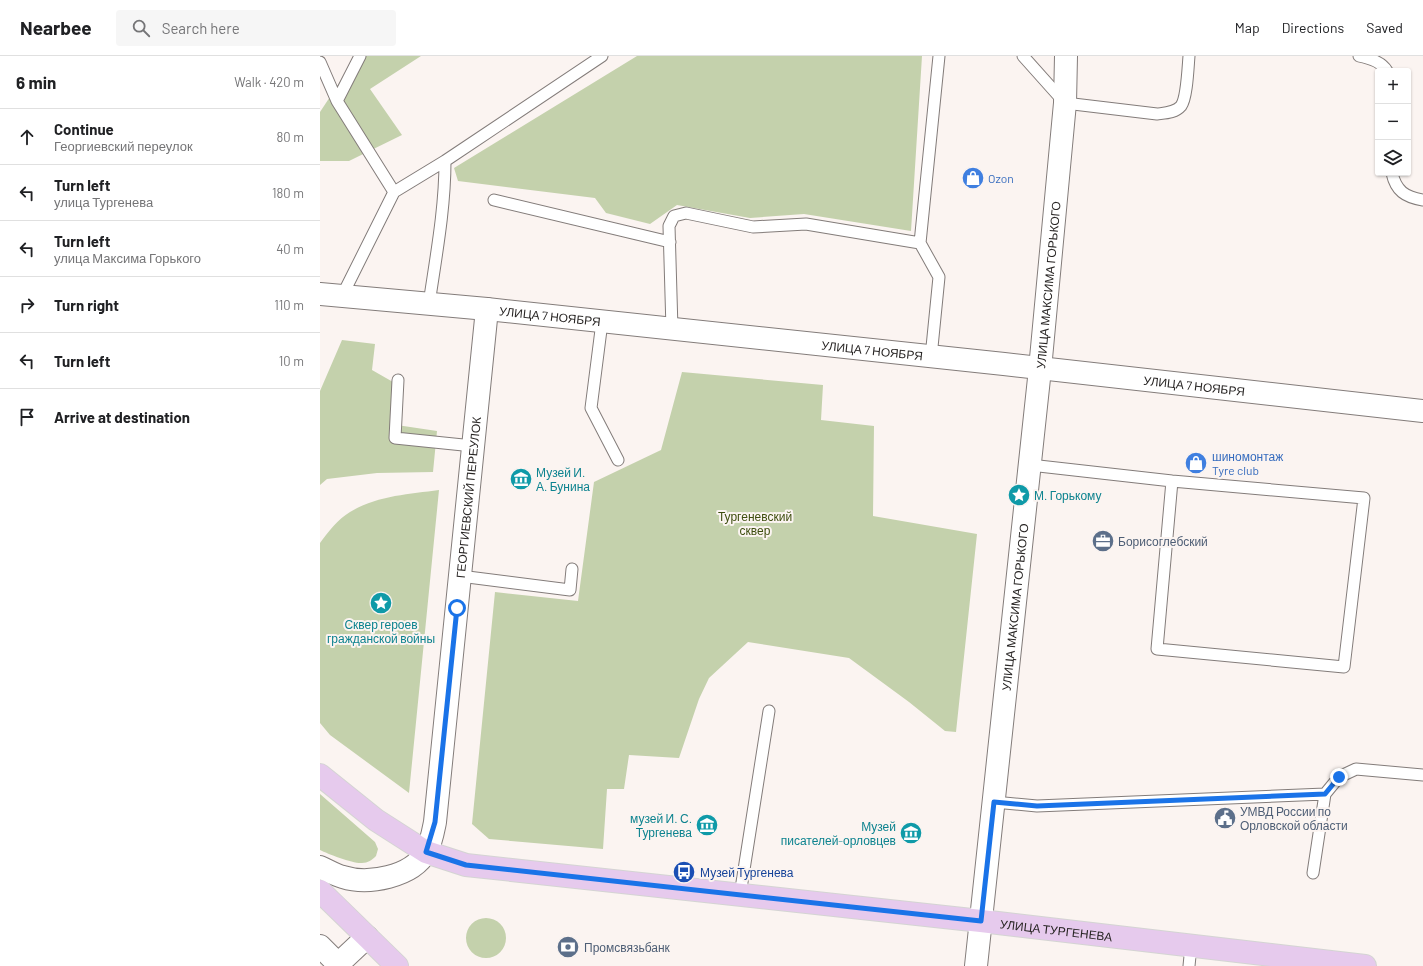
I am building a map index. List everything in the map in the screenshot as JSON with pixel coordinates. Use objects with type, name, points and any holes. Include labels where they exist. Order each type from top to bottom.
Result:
[{"type":"main road","name":"УЛИЦА ТУРГЕНЕВА","points":[[320,775],[376,820],[426,852],[466,865],[981,921],[1190,956],[1365,966]]},
{"type":"main road","points":[[320,891],[397,966]]},
{"type":"street","name":"УЛИЦА МАКСИМА ГОРЬКОГО","points":[[976,966],[1040,369],[1065,103],[1066,56]]},
{"type":"street","name":"УЛИЦА 7 НОЯБРЯ","points":[[320,294],[486,309],[1423,411]]},
{"type":"street","name":"ГЕОРГИЕВСКИЙ ПЕРЕУЛОК","points":[[426,852],[435,822],[486,309]]},
{"type":"street","points":[[320,867],[343,877],[367,881],[406,870],[415,865],[426,852]]},
{"type":"street","points":[[320,946],[337,965],[367,937]]},
{"type":"lane","points":[[337,101],[360,56]]},
{"type":"lane","points":[[342,296],[394,192],[445,161],[602,56]]},
{"type":"lane","points":[[931,357],[939,276],[920,243],[939,56]]},
{"type":"lane","points":[[1023,56],[1065,103],[1157,114],[1168,113],[1177,109],[1181,105],[1184,96],[1189,56]]},
{"type":"lane","points":[[1359,56],[1375,58],[1385,68]]},
{"type":"lane","points":[[320,62],[337,101],[394,192]]},
{"type":"lane","points":[[429,304],[445,190],[445,161]]},
{"type":"lane","points":[[1393,176],[1394,183],[1399,190],[1408,197],[1423,200]]},
{"type":"lane","points":[[494,200],[670,242]]},
{"type":"lane","points":[[672,329],[669,226],[674,216],[686,213],[753,227],[806,224],[920,243]]},
{"type":"lane","points":[[602,322],[591,408],[618,460]]},
{"type":"lane","points":[[398,380],[395,438],[473,446]]},
{"type":"lane","points":[[1030,465],[1172,481],[1364,498],[1344,666],[1157,649],[1172,481]]},
{"type":"lane","points":[[460,576],[570,590],[572,569]]},
{"type":"lane","points":[[740,895],[769,711]]},
{"type":"lane","points":[[1314,873],[1325,794],[1339,777],[1356,769],[1423,775]]},
{"type":"lane","points":[[994,802],[1037,806],[1325,794]]},
{"type":"green space","points":[[357,56],[421,56],[370,89],[402,135],[349,161],[320,161],[320,112]]},
{"type":"green space","points":[[637,56],[922,56],[911,231],[804,214],[750,218],[677,205],[650,224],[606,213],[595,198],[458,181],[454,168]]},
{"type":"green space","points":[[342,340],[375,344],[372,370],[393,382],[390,424],[437,431],[433,472],[377,473],[327,479],[320,485],[320,391]]},
{"type":"green space","name":"Тургеневский сквер","points":[[682,372],[823,385],[821,420],[874,426],[873,516],[977,534],[956,732],[945,731],[909,702],[849,658],[748,642],[709,678],[699,699],[679,758],[629,755],[624,789],[607,789],[603,849],[489,839],[472,824],[495,592],[578,601],[594,482],[661,450]]},
{"type":"green space","points":[[439,490],[409,793],[330,735],[320,723],[320,543],[341,518],[371,502],[393,496]]},
{"type":"green space","points":[[320,794],[375,842],[378,849],[376,856],[373,859],[358,863],[320,850]]},
{"type":"green space","points":[[486,918],[494,920],[500,924],[504,930],[506,938],[504,946],[500,952],[494,956],[486,958],[478,956],[472,952],[468,946],[466,938],[468,930],[472,924],[478,920]]},
{"type":"place","name":"Ozon","points":[[973,178]]},
{"type":"place","name":"шиномонтаж Tyre club","points":[[1196,463]]},
{"type":"place","name":"Музей И. А. Бунина","points":[[521,479]]},
{"type":"place","name":"М. Горькому","points":[[1019,495]]},
{"type":"place","name":"Борисоглебский","points":[[1103,541]]},
{"type":"place","name":"Сквер героев гражданской войны","points":[[381,603]]},
{"type":"place","name":"УМВД России по Орловской области","points":[[1225,818]]},
{"type":"place","name":"музей И. С. Тургенева","points":[[707,825]]},
{"type":"place","name":"Музей писателей-орловцев","points":[[911,833]]},
{"type":"place","name":"Музей Тургенева","points":[[684,872]]},
{"type":"place","name":"Промсвязьбанк","points":[[568,947]]},
{"type":"route","points":[[457,608],[435,822],[426,852],[466,865],[981,921],[994,802],[1037,806],[1325,794],[1339,777]]}]
